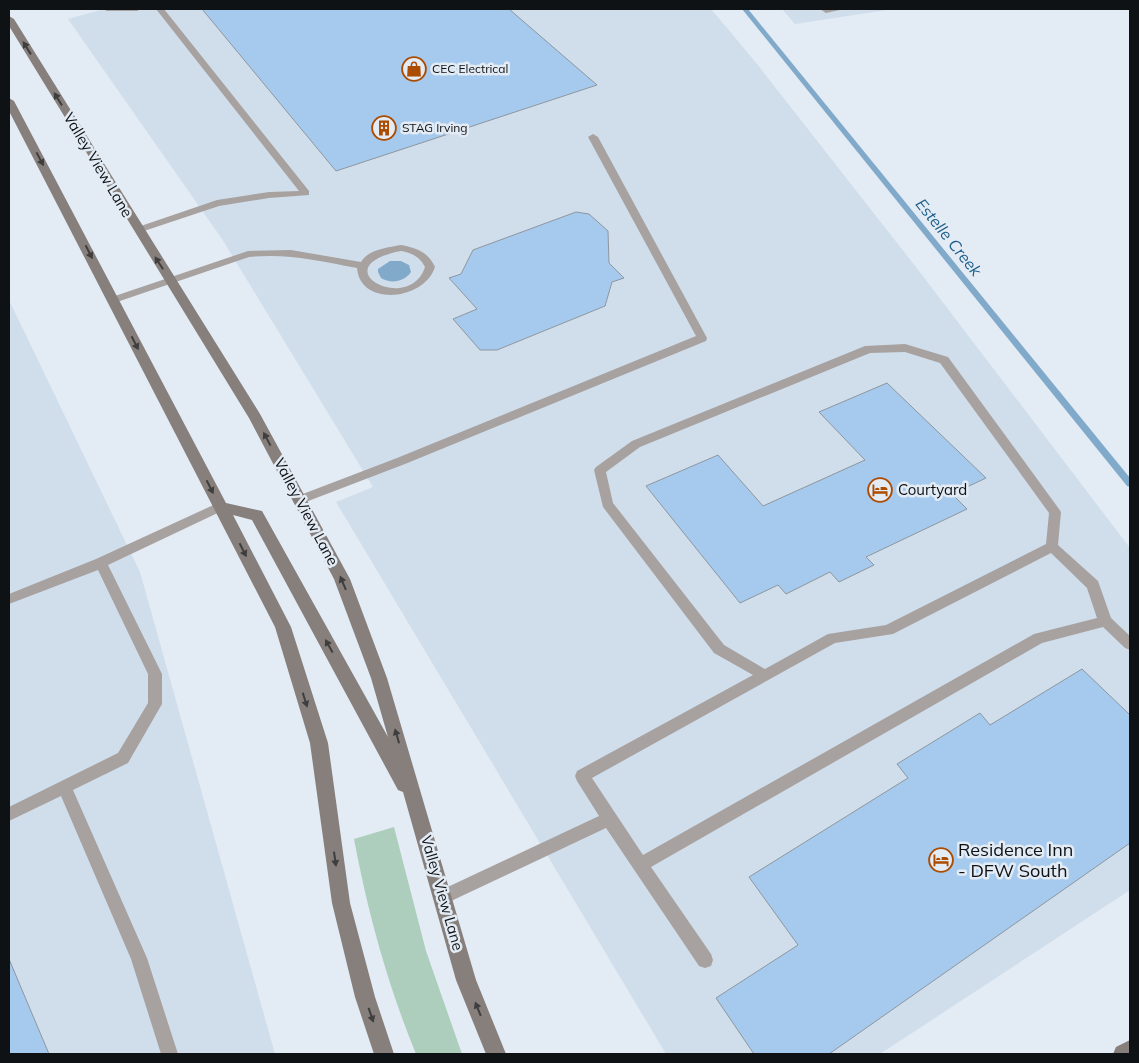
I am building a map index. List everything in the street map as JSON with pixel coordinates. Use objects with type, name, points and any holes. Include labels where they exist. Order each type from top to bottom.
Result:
[{"type":"main road","name":"Valley View Lane","points":[[9,19],[255,417],[345,588],[379,678],[466,980],[496,1054]]},
{"type":"main road","points":[[9,101],[282,627],[319,743],[341,903],[363,990],[384,1054]]},
{"type":"main road","points":[[220,507],[257,514],[419,812]]},
{"type":"main road","points":[[1122,1054],[1130,1050]]},
{"type":"lane","points":[[107,9],[137,9]]},
{"type":"lane","points":[[138,230],[217,203],[269,195],[306,193],[160,9]]},
{"type":"lane","points":[[824,9],[826,11],[840,9]]},
{"type":"lane","points":[[299,500],[401,461],[702,338],[593,137]]},
{"type":"lane","points":[[402,248],[422,254],[428,260],[430,267],[425,279],[417,285],[393,292],[372,287],[364,281],[361,274],[362,266],[377,252],[402,248]]},
{"type":"lane","points":[[113,300],[248,254],[262,252],[281,252],[362,266]]},
{"type":"lane","points":[[764,676],[719,649],[607,504],[600,470],[636,444],[869,349],[905,348],[944,360],[1055,512],[1052,547]]},
{"type":"lane","points":[[9,599],[101,563],[220,507]]},
{"type":"lane","points":[[1052,547],[1093,585],[1105,621],[1130,644]]},
{"type":"lane","points":[[705,960],[582,776],[834,638],[888,630],[1052,547]]},
{"type":"lane","points":[[9,814],[123,758],[155,704],[155,674],[101,563]]},
{"type":"lane","points":[[640,864],[1039,638],[1105,621]]},
{"type":"lane","points":[[65,787],[140,958],[169,1054]]},
{"type":"lane","points":[[443,897],[609,819]]},
{"type":"shaded area","points":[[104,9],[711,9],[753,59],[919,271],[1130,548],[1130,890],[880,1054],[666,1054],[336,502],[373,487],[222,239],[68,19]]},
{"type":"shaded area","points":[[782,9],[894,9],[795,24]]},
{"type":"shaded area","points":[[9,300],[140,572],[275,1054],[9,1054]]},
{"type":"green space","points":[[394,827],[426,951],[462,1054],[416,1054],[387,974],[372,921],[354,839]]},
{"type":"water","points":[[390,261],[401,261],[409,265],[411,272],[405,278],[397,281],[381,278],[378,269]]},
{"type":"building","name":"STAG Irving","points":[[202,9],[509,9],[597,85],[336,171]]},
{"type":"building","points":[[576,212],[589,214],[608,231],[609,263],[624,278],[612,282],[605,306],[497,350],[480,350],[453,319],[477,309],[449,278],[461,274],[473,250]]},
{"type":"building","name":"Courtyard","points":[[887,383],[986,478],[952,494],[967,509],[866,557],[874,565],[839,582],[830,572],[786,594],[778,585],[740,603],[646,486],[718,455],[763,506],[865,460],[819,412]]},
{"type":"building","name":"Residence Inn - DFW South","points":[[1082,669],[1130,715],[1130,843],[829,1054],[754,1054],[716,998],[798,945],[749,877],[908,778],[897,764],[980,713],[990,725]]},
{"type":"building","points":[[9,959],[49,1054],[9,1054]]},
{"type":"waterway","name":"Estelle Creek","points":[[745,9],[1130,484]]},
{"type":"place","name":"CEC Electrical","points":[[414,69]]},
{"type":"place","name":"STAG Irving","points":[[384,128]]},
{"type":"place","name":"Courtyard","points":[[880,490]]},
{"type":"place","name":"Residence Inn - DFW South","points":[[941,860]]}]
